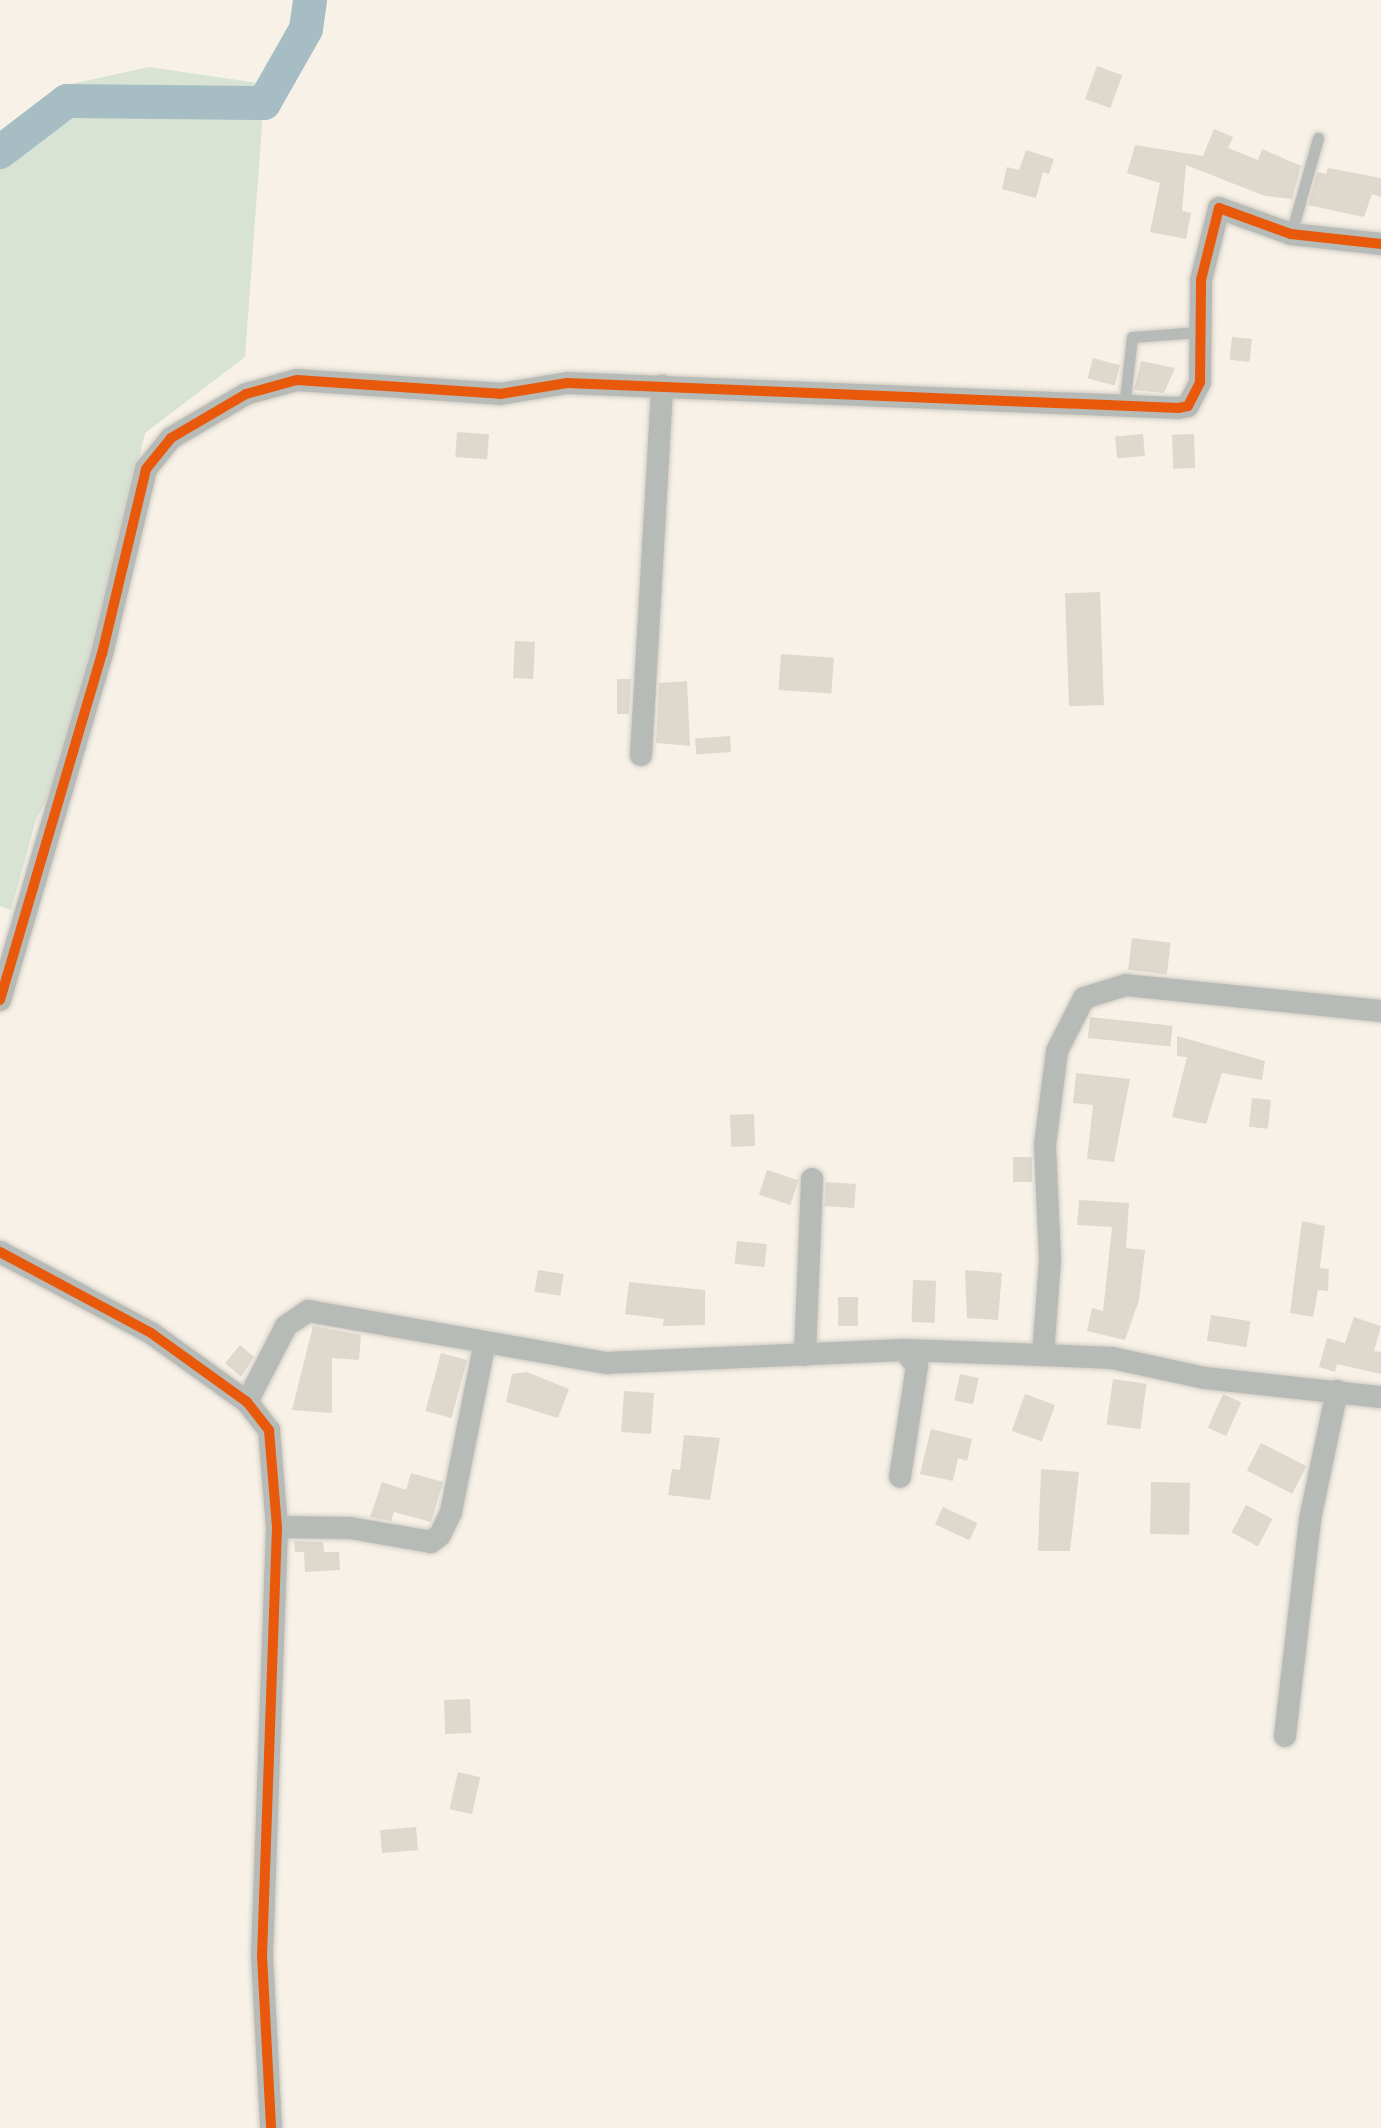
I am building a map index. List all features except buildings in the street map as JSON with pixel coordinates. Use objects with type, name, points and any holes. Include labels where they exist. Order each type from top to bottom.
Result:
[{"type":"street","points":[[0,1000],[155,452],[246,394],[297,380],[500,394],[567,383],[1124,407],[1188,406],[1200,382],[1198,332],[1201,280],[1219,208],[1291,234],[1381,244]]},
{"type":"street","points":[[641,755],[662,386]]},
{"type":"street","points":[[1043,1355],[1050,1260],[1045,1145],[1057,1051],[1084,998],[1126,985],[1381,1011]]},
{"type":"street","points":[[805,1355],[812,1179]]},
{"type":"street","points":[[0,1252],[151,1333],[247,1402],[269,1430],[277,1527],[262,1955],[271,2128]]},
{"type":"street","points":[[247,1402],[286,1326],[308,1311],[606,1363],[904,1350],[1112,1358],[1205,1378],[1381,1397]]},
{"type":"street","points":[[277,1527],[350,1528],[431,1542],[440,1535],[451,1512],[485,1342]]},
{"type":"street","points":[[900,1477],[917,1366],[904,1350]]},
{"type":"street","points":[[1285,1736],[1310,1519],[1337,1391]]},
{"type":"lane","points":[[1291,234],[1318,138]]},
{"type":"lane","points":[[1124,407],[1132,337],[1198,332]]},
{"type":"green space","points":[[149,67],[265,84],[245,357],[145,433],[75,744],[36,820],[11,910],[0,906],[0,159],[71,84]]},
{"type":"waterway","points":[[0,152],[67,101],[264,103],[306,29],[310,0]]},
{"type":"cycle path","points":[[0,1000],[102,654],[146,469],[171,438],[246,394],[297,380],[500,394],[567,383],[1178,408],[1188,406],[1200,382],[1201,280],[1219,208],[1291,234],[1381,244]]},
{"type":"cycle path","points":[[0,1252],[151,1333],[247,1402],[269,1430],[277,1527],[262,1955],[271,2128]]}]
